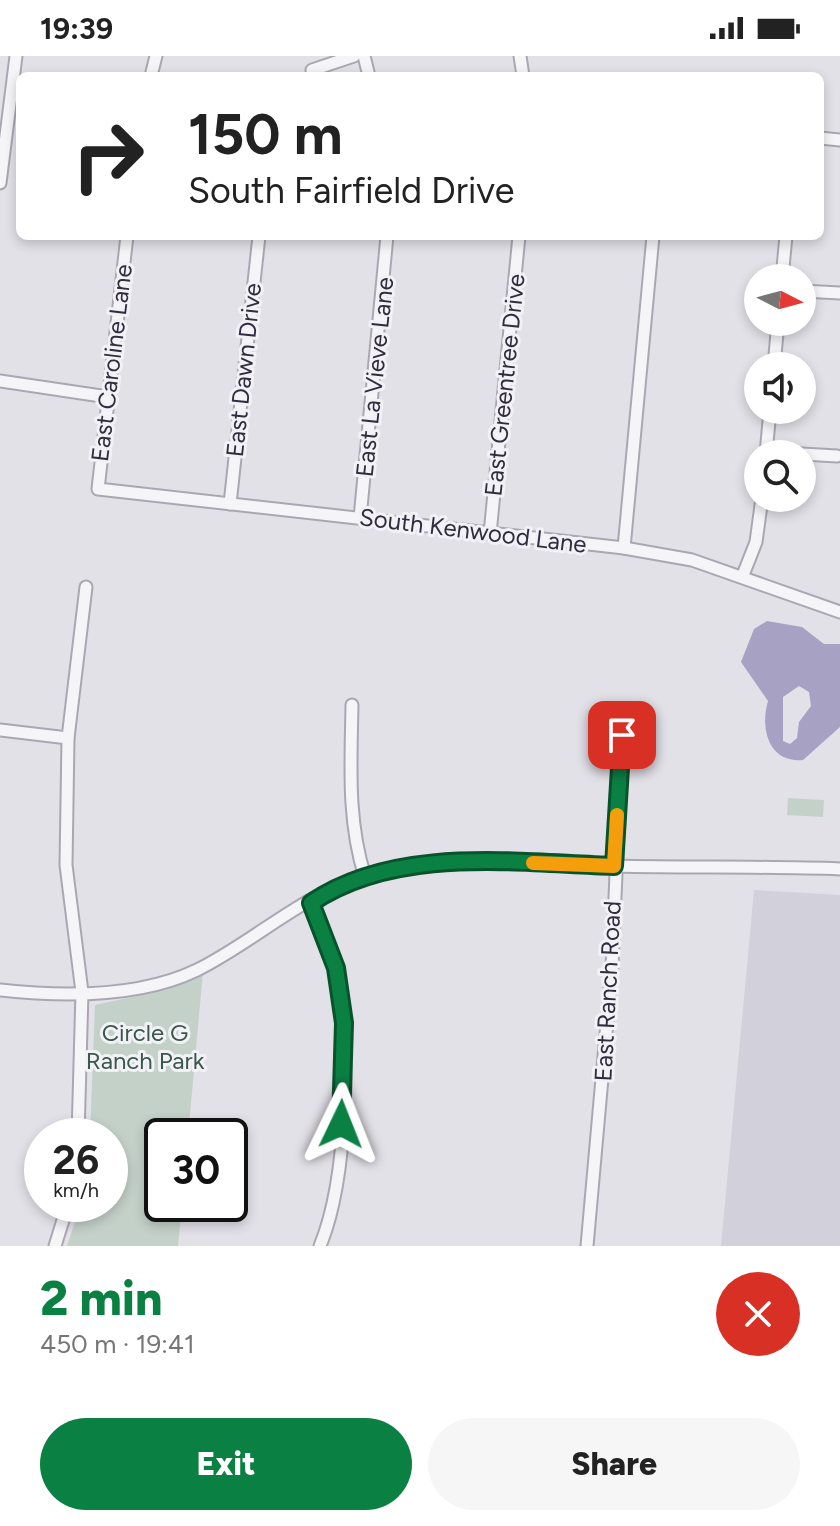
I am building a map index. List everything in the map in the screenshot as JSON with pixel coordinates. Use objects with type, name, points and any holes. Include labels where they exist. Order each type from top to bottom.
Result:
[{"type":"street","points":[[0,183],[16,56]]},
{"type":"street","points":[[312,70],[354,56]]},
{"type":"street","name":"East Caroline Lane","points":[[98,489],[127,240]]},
{"type":"street","name":"East Dawn Drive","points":[[230,504],[259,240]]},
{"type":"street","name":"East La Vieve Lane","points":[[360,518],[387,240]]},
{"type":"street","name":"East Greentree Drive","points":[[490,534],[519,240]]},
{"type":"street","points":[[624,548],[653,240]]},
{"type":"street","points":[[783,264],[786,240]]},
{"type":"street","points":[[816,292],[840,293]]},
{"type":"street","points":[[0,381],[108,397]]},
{"type":"street","points":[[816,455],[837,456]]},
{"type":"street","name":"South Kenwood Lane","points":[[98,489],[624,548],[692,560],[743,575],[840,612]]},
{"type":"street","points":[[743,575],[756,542],[760,512]]},
{"type":"street","points":[[78,1118],[82,992],[66,865],[68,738],[86,587]]},
{"type":"street","points":[[352,705],[350,798],[357,853],[365,877]]},
{"type":"street","points":[[0,730],[68,738]]},
{"type":"street","name":"East Ranch Road","points":[[587,1246],[611,982],[622,735]]},
{"type":"street","points":[[0,990],[38,994],[136,989],[187,974],[331,889],[365,877],[415,866],[469,863],[840,869]]},
{"type":"street","points":[[311,903],[336,968],[344,1023],[333,1215],[320,1246]]},
{"type":"street","points":[[55,1246],[62,1222]]},
{"type":"shaded area","points":[[767,621],[802,627],[824,644],[840,644],[840,727],[803,760],[782,756],[769,742],[765,722],[768,701],[741,662],[754,629]],"holes":[[[799,686],[809,692],[811,706],[799,722],[797,738],[790,744],[783,741],[783,697]]]},
{"type":"shaded area","points":[[754,890],[840,895],[840,1246],[721,1246]]},
{"type":"green space","points":[[788,798],[824,800],[823,817],[787,815]]},
{"type":"green space","name":"Circle G Ranch Park","points":[[203,972],[190,1118],[144,1118],[144,1222],[180,1222],[178,1246],[67,1246],[75,1222],[128,1222],[128,1118],[91,1118],[95,1005],[155,992]]},
{"type":"slow traffic","points":[[533,863],[614,866],[617,815]]},
{"type":"route","points":[[341,1124],[344,1023],[336,968],[311,903],[331,889],[365,877],[415,866],[483,863],[614,866],[622,735]]}]
